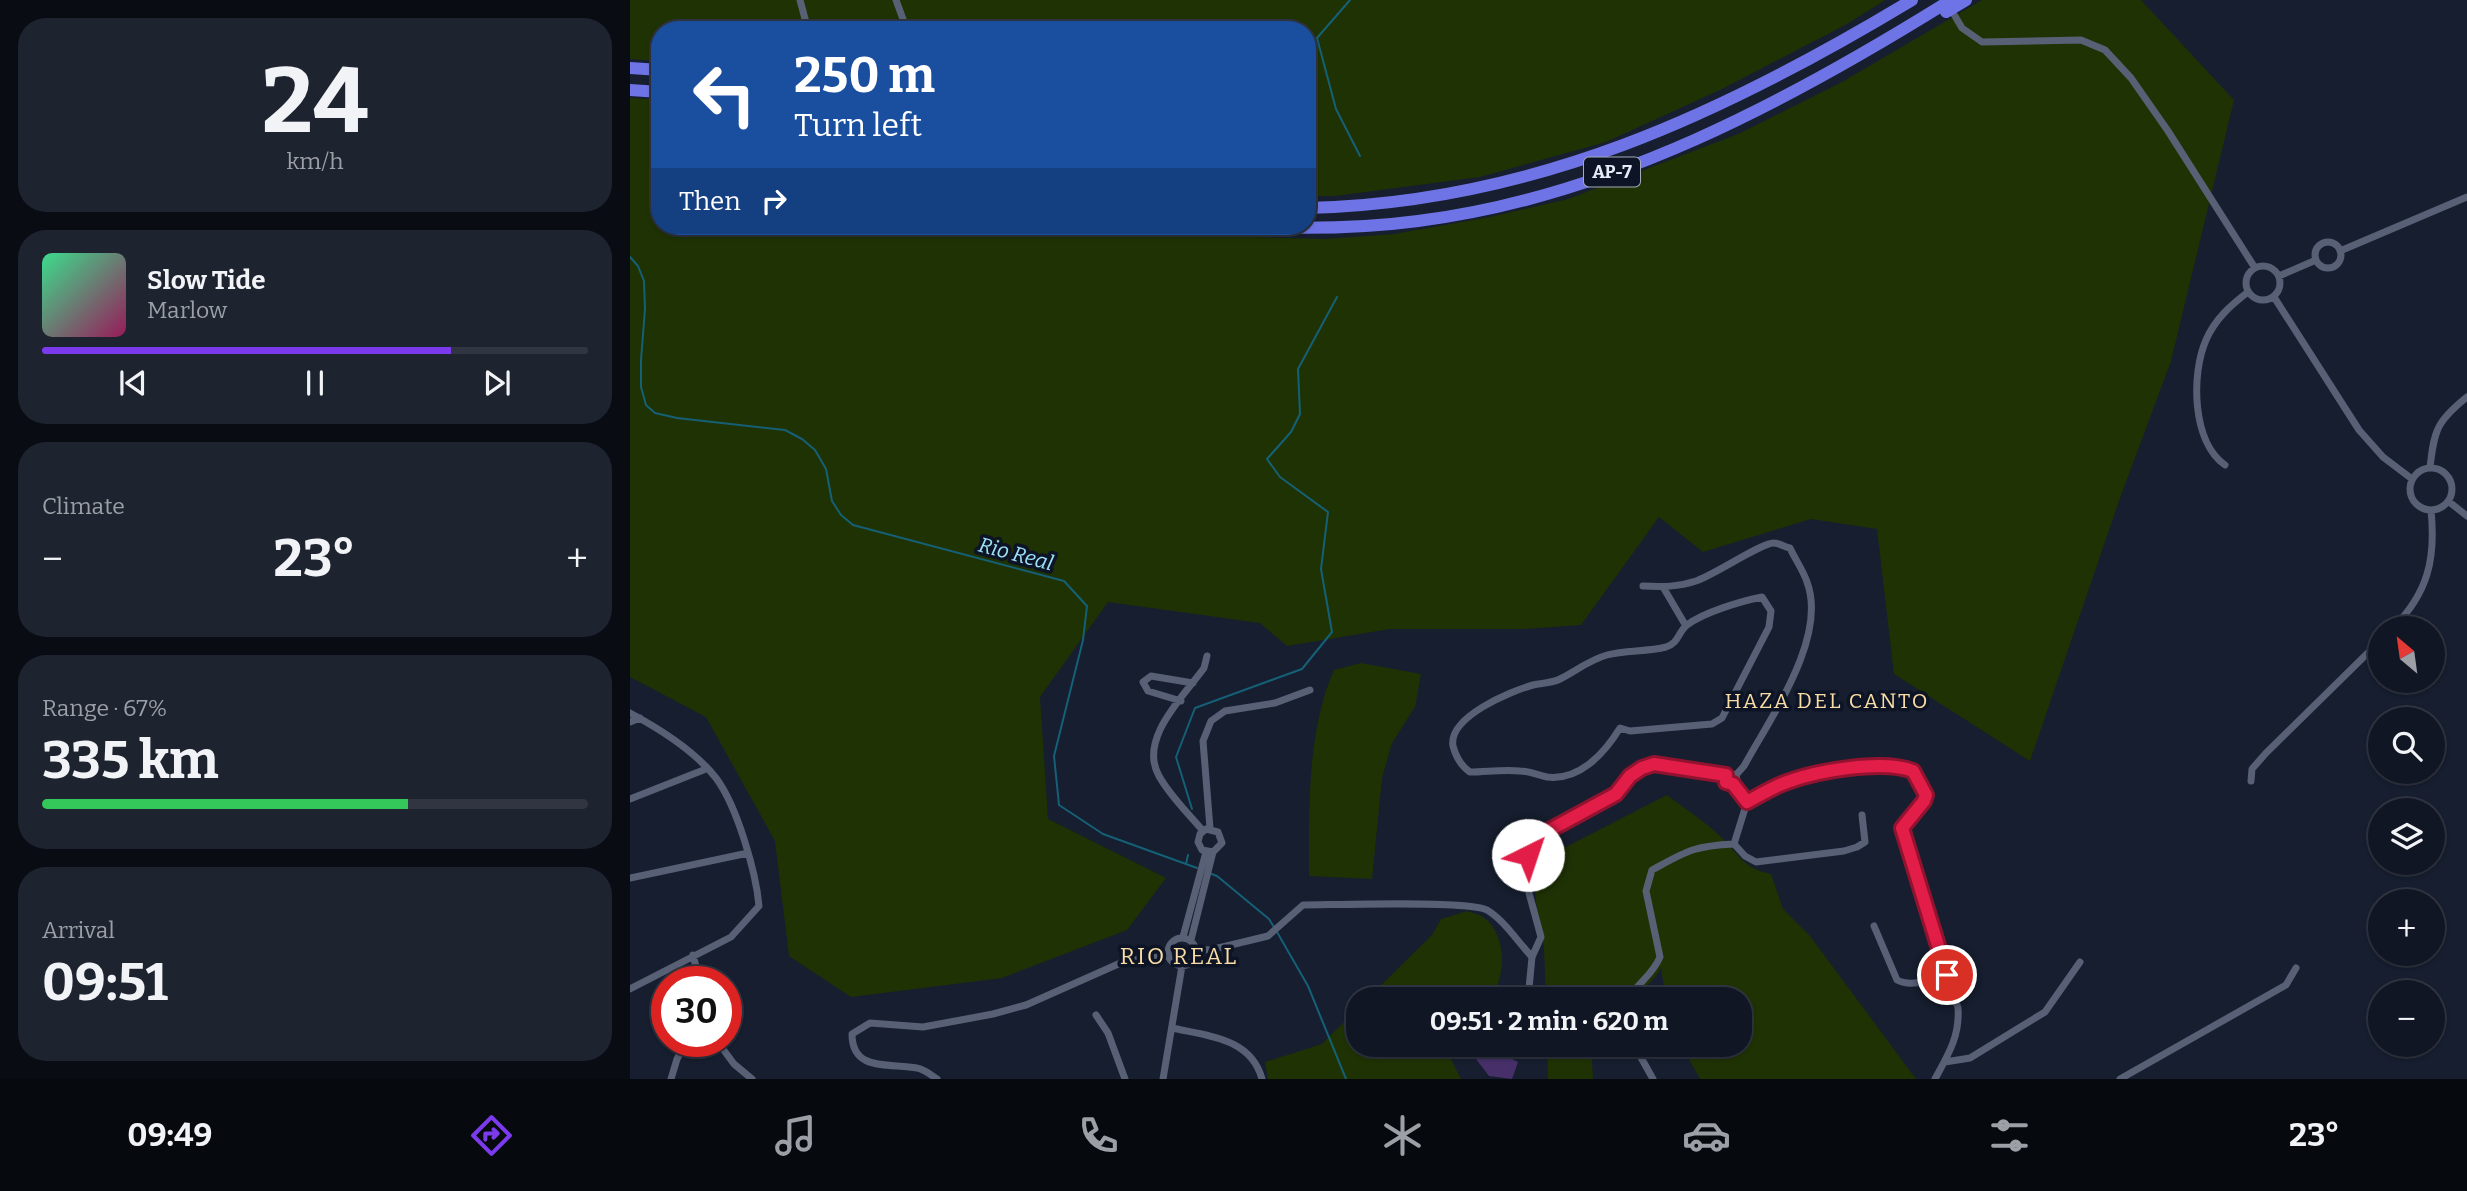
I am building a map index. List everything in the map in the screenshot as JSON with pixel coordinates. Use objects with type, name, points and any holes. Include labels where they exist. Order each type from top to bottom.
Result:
[{"type":"highway","points":[[1748,91],[1900,0]]},
{"type":"highway","name":"AP-7","points":[[1316,207],[1422,199],[1513,181],[1617,148],[1748,91],[1803,63],[1912,0]]},
{"type":"highway","name":"AP-7","points":[[1316,227],[1378,225],[1461,214],[1587,181],[1661,154],[1797,90],[1951,0]]},
{"type":"highway","points":[[1797,90],[1828,79],[1966,0]]},
{"type":"highway","points":[[630,68],[651,69]]},
{"type":"highway","points":[[630,90],[651,91]]},
{"type":"street","points":[[800,0],[806,21]]},
{"type":"street","points":[[896,0],[903,21]]},
{"type":"street","points":[[1945,0],[1962,28],[1983,42],[2081,40],[2105,50],[2131,78],[2168,131],[2255,268]]},
{"type":"street","points":[[2340,251],[2467,197]]},
{"type":"street","points":[[2323,243],[2336,245],[2340,251],[2338,263],[2333,267],[2326,268],[2316,260],[2318,247],[2323,243]]},
{"type":"street","points":[[2279,276],[2316,260]]},
{"type":"street","points":[[2269,267],[2279,276],[2280,287],[2274,297],[2260,300],[2248,292],[2247,278],[2255,268],[2269,267]]},
{"type":"street","points":[[2225,465],[2215,458],[2201,433],[2197,383],[2206,340],[2227,308],[2248,292]]},
{"type":"street","points":[[2274,297],[2359,430],[2383,457],[2412,479]]},
{"type":"street","points":[[2430,468],[2433,435],[2448,413],[2467,397]]},
{"type":"street","points":[[2430,468],[2444,472],[2452,487],[2448,501],[2431,510],[2417,505],[2412,499],[2410,489],[2412,479],[2421,470],[2430,468]]},
{"type":"street","points":[[2448,501],[2467,516]]},
{"type":"street","points":[[2406,616],[2412,610],[2429,573],[2434,536],[2431,510]]},
{"type":"street","points":[[1643,586],[1663,587],[1698,580],[1735,563],[1764,545],[1775,542],[1790,548],[1808,583],[1812,611],[1807,643],[1783,695],[1744,766],[1735,775]]},
{"type":"street","points":[[1663,587],[1686,626]]},
{"type":"street","points":[[1762,597],[1771,611],[1769,627],[1723,718],[1712,724],[1687,727],[1630,731],[1620,728],[1610,745],[1593,761],[1570,776],[1548,777],[1520,771],[1470,772],[1455,754],[1452,741],[1456,729],[1474,712],[1532,685],[1558,680],[1580,665],[1607,655],[1667,647],[1679,639],[1686,626],[1737,602],[1762,597]]},
{"type":"street","points":[[2251,780],[2252,769],[2266,753],[2368,653]]},
{"type":"street","points":[[1187,939],[1210,852],[1220,847],[1222,839],[1218,832],[1207,830],[1160,777],[1153,764],[1154,742],[1204,668],[1207,656]]},
{"type":"street","points":[[1181,701],[1148,691],[1143,682],[1151,676],[1193,683]]},
{"type":"street","points":[[1210,852],[1198,842],[1207,830],[1203,741],[1211,721],[1225,711],[1275,703],[1310,690]]},
{"type":"street","points":[[630,713],[675,741],[706,769],[722,789],[748,853],[757,886],[759,906],[731,937],[630,989]]},
{"type":"street","points":[[630,722],[640,718]]},
{"type":"street","points":[[1529,987],[1532,957],[1541,937],[1529,893],[1528,855],[1537,837],[1616,794],[1630,776],[1654,764],[1726,775],[1731,772],[1737,780],[1733,784]]},
{"type":"street","points":[[1734,844],[1747,802],[1784,783],[1807,775],[1853,769],[1903,767],[1913,771],[1926,795],[1902,828],[1958,1008],[1959,1025],[1953,1047],[1935,1079]]},
{"type":"street","points":[[630,799],[706,769]]},
{"type":"street","points":[[1726,775],[1726,782],[1733,784],[1747,802]]},
{"type":"street","points":[[1734,844],[1745,856],[1756,862],[1843,851],[1865,842],[1862,815]]},
{"type":"street","points":[[1637,987],[1648,978],[1660,957],[1646,891],[1652,870],[1692,848],[1734,844]]},
{"type":"street","points":[[630,878],[748,853]]},
{"type":"street","points":[[1187,939],[1197,949],[1210,950],[1268,936],[1303,905],[1437,905],[1484,908],[1502,922],[1532,957]]},
{"type":"street","points":[[1874,926],[1897,980],[1915,983],[1947,975]]},
{"type":"street","points":[[1187,939],[1169,945],[1168,956],[1176,965],[1182,967],[1190,964],[1196,958],[1197,949]]},
{"type":"street","points":[[693,955],[695,966]]},
{"type":"street","points":[[931,1078],[921,1068],[861,1060],[854,1052],[852,1034],[870,1023],[923,1027],[993,1014],[1026,1005],[1125,961],[1168,956]]},
{"type":"street","points":[[1945,1062],[1970,1058],[2045,1012],[2080,962]]},
{"type":"street","points":[[1163,1079],[1182,967]]},
{"type":"street","points":[[2120,1079],[2286,985],[2296,968]]},
{"type":"street","points":[[1096,1015],[1108,1033],[1125,1079]]},
{"type":"street","points":[[1172,1028],[1234,1042],[1252,1056],[1262,1079]]},
{"type":"street","points":[[671,1079],[678,1057]]},
{"type":"street","points":[[729,1057],[752,1079]]},
{"type":"street","points":[[1641,1057],[1653,1079]]},
{"type":"green space","points":[[630,0],[1885,0],[1847,24],[1722,89],[1606,142],[1480,177],[1335,196],[1316,196],[1316,21],[651,21],[651,60],[630,59]]},
{"type":"green space","points":[[1982,0],[2141,0],[2234,100],[2171,361],[2120,498],[2030,761],[1894,674],[1877,529],[1811,519],[1703,552],[1659,517],[1581,625],[1524,629],[1390,629],[1287,646],[1260,623],[1108,602],[1040,697],[1048,819],[1166,878],[1127,930],[1002,978],[851,997],[789,956],[775,841],[706,717],[630,677],[630,98],[651,99],[651,235],[1238,235],[1325,239],[1394,234],[1490,217],[1568,199],[1738,134],[1842,82]]},
{"type":"green space","points":[[1361,663],[1421,674],[1415,707],[1392,743],[1382,778],[1372,879],[1309,876],[1311,771],[1325,693],[1334,670]]},
{"type":"green space","points":[[1667,795],[1714,830],[1747,864],[1771,874],[1783,909],[1810,936],[1916,1079],[1700,1079],[1688,1057],[1752,1057],[1752,987],[1664,987],[1661,968],[1646,987],[1546,987],[1544,947],[1534,883],[1535,874],[1554,853]]},
{"type":"green space","points":[[1467,911],[1481,916],[1491,925],[1497,934],[1502,957],[1496,987],[1379,987],[1432,935],[1441,919]]},
{"type":"green space","points":[[1346,1020],[1346,1057],[1452,1057],[1461,1079],[1268,1079],[1265,1062],[1322,1044]]},
{"type":"green space","points":[[1547,1057],[1592,1057],[1593,1079],[1548,1079]]},
{"type":"building","points":[[1475,1057],[1508,1057],[1518,1062],[1512,1079],[1489,1076]]},
{"type":"waterway","points":[[1350,0],[1317,38],[1336,109],[1360,156]]},
{"type":"waterway","name":"Rio Real","points":[[630,257],[638,266],[644,281],[641,387],[646,405],[655,413],[677,418],[785,430],[815,450],[826,469],[832,501],[841,515],[853,525],[1064,581],[1087,606],[1083,640],[1054,756],[1059,805],[1103,834],[1197,868]]},
{"type":"waterway","points":[[1192,809],[1176,757],[1195,708],[1302,669],[1332,632],[1321,569],[1328,512],[1280,477],[1267,459],[1291,432],[1300,414],[1298,369],[1337,297]]},
{"type":"waterway","points":[[1186,864],[1188,855]]},
{"type":"waterway","name":"Rio Real","points":[[1209,873],[1217,876],[1269,919],[1274,927]]},
{"type":"waterway","name":"Rio Real","points":[[1277,932],[1308,986],[1346,1079]]},
{"type":"district","name":"HAZA DEL CANTO","points":[[1827,701]]},
{"type":"district","name":"RIO REAL","points":[[1179,956]]},
{"type":"route","points":[[1528,855],[1537,837],[1616,794],[1630,776],[1654,764],[1726,775],[1726,782],[1733,784],[1747,802],[1784,783],[1807,775],[1853,769],[1903,767],[1913,771],[1926,795],[1902,828],[1947,975]]}]
